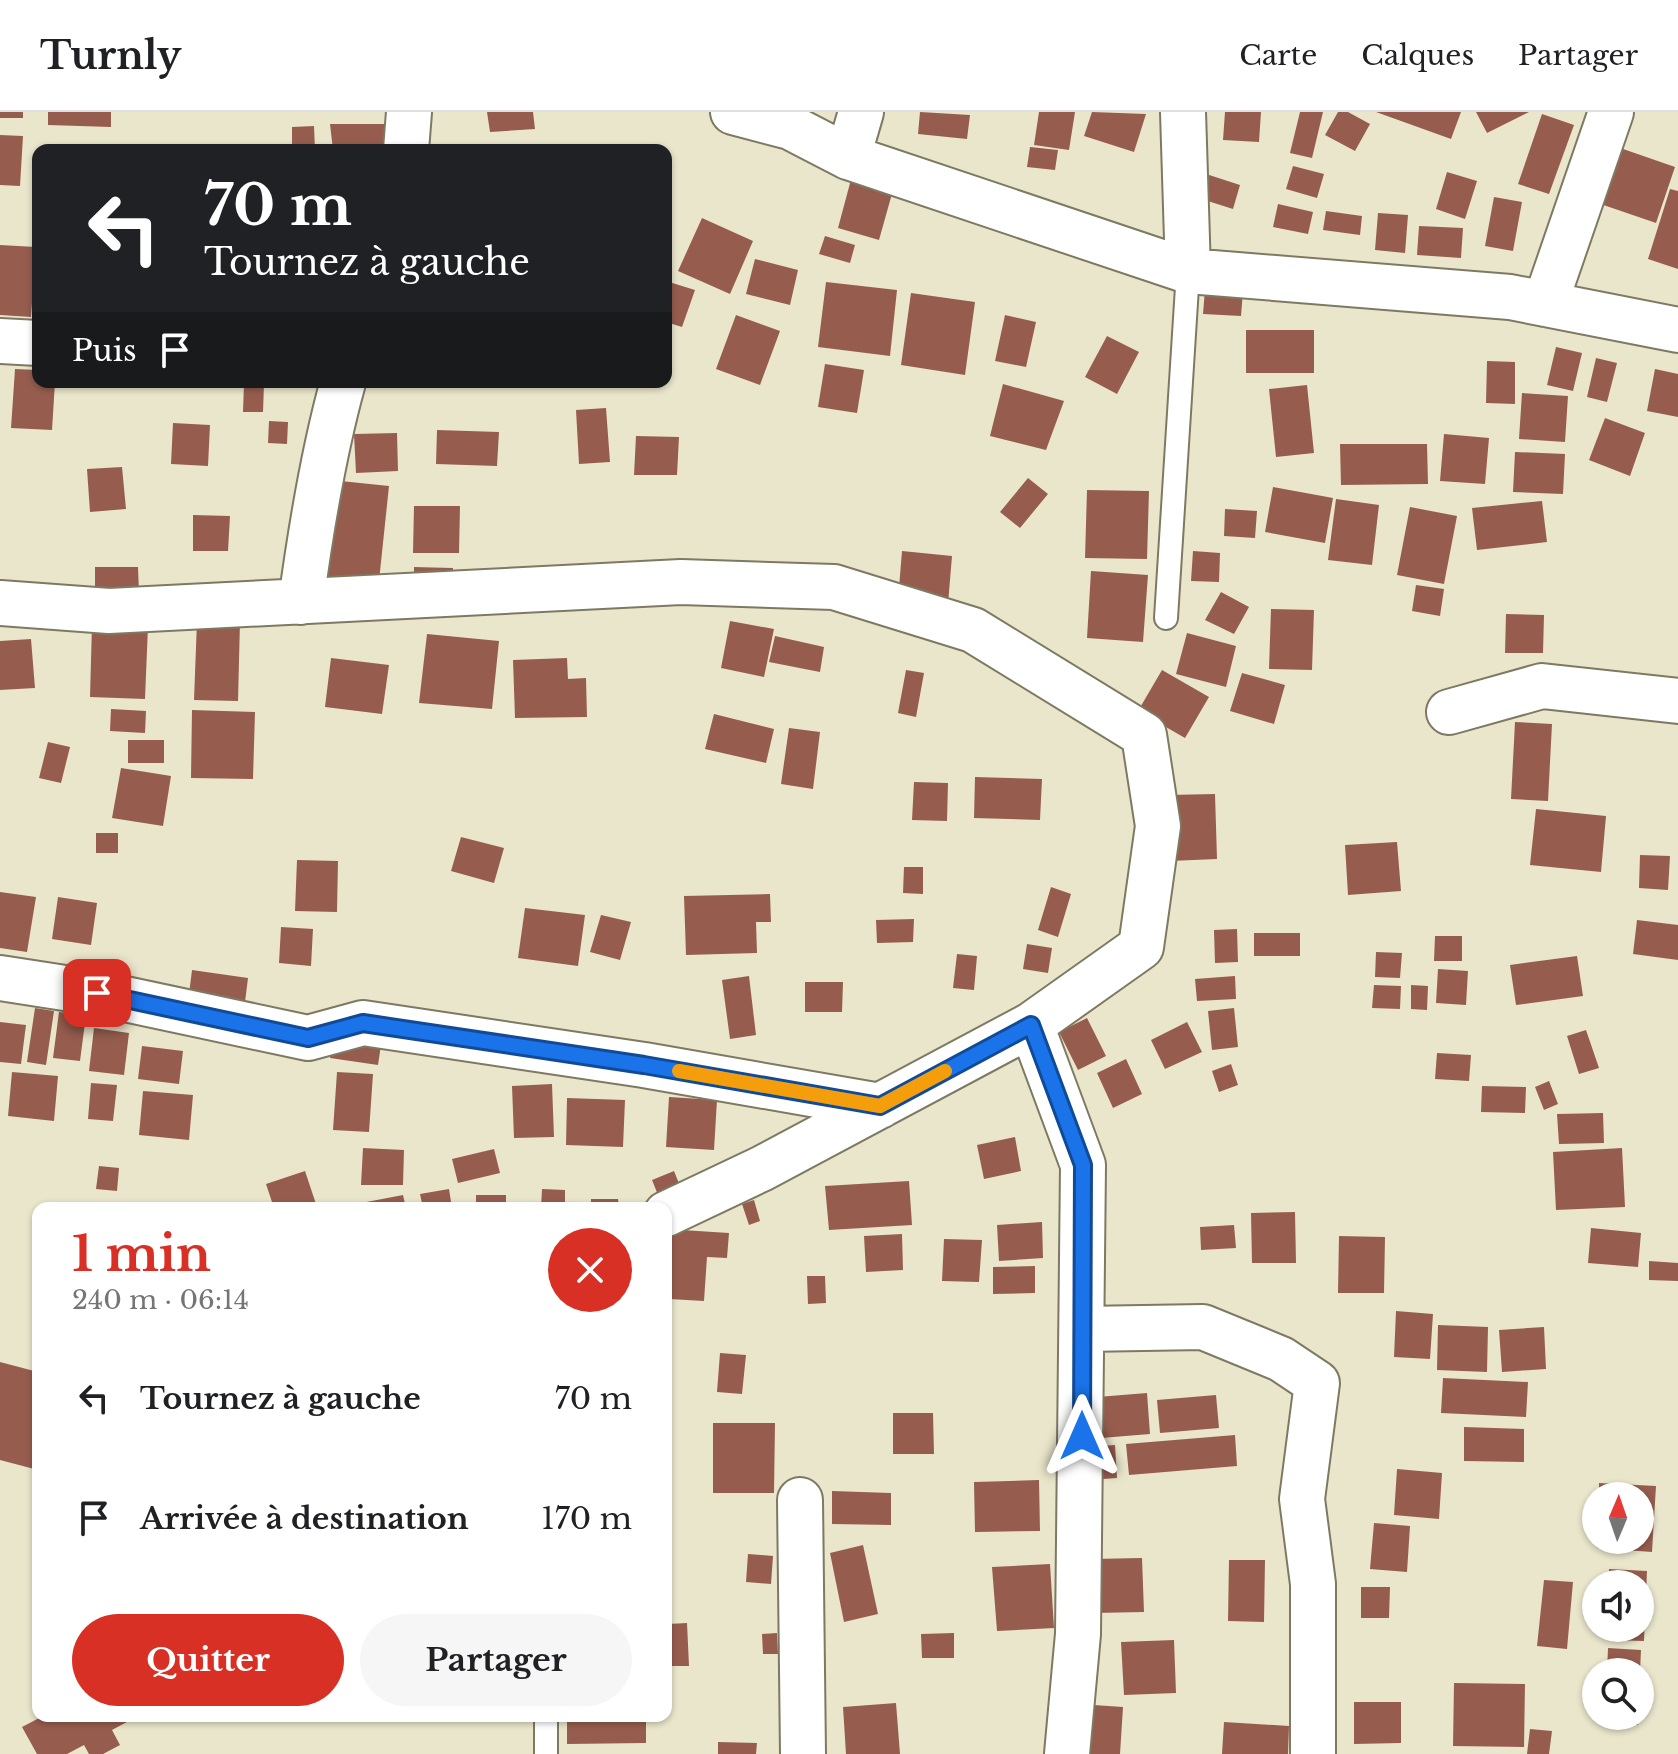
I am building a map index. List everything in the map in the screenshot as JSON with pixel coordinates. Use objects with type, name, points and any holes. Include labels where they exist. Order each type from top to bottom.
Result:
[{"type":"street","points":[[406,144],[409,112]]},
{"type":"street","points":[[733,112],[790,127],[848,157],[1188,271],[1510,297],[1678,330]]},
{"type":"street","points":[[848,157],[861,112]]},
{"type":"street","points":[[1183,112],[1188,271]]},
{"type":"street","points":[[1545,304],[1611,112]]},
{"type":"street","points":[[0,341],[32,343]]},
{"type":"street","points":[[301,602],[317,498],[341,388]]},
{"type":"street","points":[[0,603],[109,611],[681,582],[834,587],[973,630],[1144,735],[1158,826],[1141,947],[1031,1025],[761,1169],[672,1211]]},
{"type":"street","points":[[1449,712],[1542,686],[1678,701]]},
{"type":"street","points":[[0,978],[97,993],[308,1038],[363,1023],[644,1065],[880,1106]]},
{"type":"street","points":[[1031,1025],[1083,1165],[1078,1634],[1067,1754]]},
{"type":"street","points":[[1083,1329],[1203,1327],[1281,1359],[1317,1383],[1302,1499],[1313,1584],[1313,1754]]},
{"type":"street","points":[[800,1500],[803,1754]]},
{"type":"lane","points":[[1166,618],[1188,271]]},
{"type":"lane","points":[[546,1722],[546,1754]]},
{"type":"building","points":[[0,112],[23,112],[23,118],[0,118]]},
{"type":"building","points":[[48,112],[111,112],[111,127],[48,125]]},
{"type":"building","points":[[487,112],[533,112],[535,129],[490,132]]},
{"type":"building","points":[[920,112],[970,115],[967,139],[918,134]]},
{"type":"building","points":[[1039,112],[1075,112],[1069,150],[1034,145]]},
{"type":"building","points":[[1092,112],[1146,114],[1134,152],[1084,136]]},
{"type":"building","points":[[1225,112],[1261,112],[1259,142],[1223,140]]},
{"type":"building","points":[[1300,112],[1323,112],[1312,158],[1290,153]]},
{"type":"building","points":[[1338,112],[1348,112],[1370,124],[1355,151],[1325,135]]},
{"type":"building","points":[[1376,112],[1461,112],[1451,139]]},
{"type":"building","points":[[1476,112],[1529,112],[1487,133]]},
{"type":"building","points":[[1542,114],[1574,125],[1549,194],[1518,184]]},
{"type":"building","points":[[330,124],[390,124],[390,144],[332,144]]},
{"type":"building","points":[[314,126],[315,144],[292,144],[292,127]]},
{"type":"building","points":[[0,135],[23,136],[20,186],[0,185]]},
{"type":"building","points":[[1603,142],[1675,167],[1656,223],[1583,198]]},
{"type":"building","points":[[1030,147],[1058,150],[1055,170],[1027,167]]},
{"type":"building","points":[[1293,166],[1324,174],[1317,198],[1286,189]]},
{"type":"building","points":[[853,172],[895,183],[879,240],[838,228]]},
{"type":"building","points":[[1447,172],[1477,181],[1465,219],[1436,209]]},
{"type":"building","points":[[1203,173],[1240,185],[1233,209],[1195,197]]},
{"type":"building","points":[[1670,189],[1678,191],[1678,269],[1648,259]]},
{"type":"building","points":[[1494,197],[1522,202],[1513,251],[1485,246]]},
{"type":"building","points":[[1278,204],[1313,212],[1308,234],[1273,227]]},
{"type":"building","points":[[1326,211],[1362,216],[1360,235],[1323,230]]},
{"type":"building","points":[[1378,213],[1408,215],[1405,253],[1375,250]]},
{"type":"building","points":[[702,218],[753,241],[730,294],[678,271]]},
{"type":"building","points":[[1419,226],[1463,228],[1461,258],[1417,255]]},
{"type":"building","points":[[825,236],[855,245],[850,263],[819,254]]},
{"type":"building","points":[[0,245],[32,247],[31,317],[0,315]]},
{"type":"building","points":[[755,259],[798,270],[790,305],[746,294]]},
{"type":"building","points":[[826,282],[897,290],[890,356],[818,347]]},
{"type":"building","points":[[672,283],[695,290],[682,327],[672,324]]},
{"type":"building","points":[[1205,289],[1243,291],[1241,316],[1203,314]]},
{"type":"building","points":[[911,293],[975,302],[965,375],[901,365]]},
{"type":"building","points":[[736,315],[780,331],[760,385],[716,369]]},
{"type":"building","points":[[1005,315],[1036,322],[1026,367],[995,361]]},
{"type":"building","points":[[1246,330],[1314,330],[1314,373],[1246,373]]},
{"type":"building","points":[[1107,336],[1139,352],[1117,394],[1085,377]]},
{"type":"building","points":[[1556,347],[1582,353],[1573,391],[1547,385]]},
{"type":"building","points":[[1596,358],[1617,363],[1607,402],[1587,397]]},
{"type":"building","points":[[1487,361],[1515,362],[1515,404],[1486,403]]},
{"type":"building","points":[[825,364],[864,370],[857,413],[818,407]]},
{"type":"building","points":[[15,369],[32,370],[32,388],[55,388],[52,430],[11,428]]},
{"type":"building","points":[[1655,369],[1678,374],[1678,417],[1647,411]]},
{"type":"building","points":[[1003,384],[1064,401],[1046,450],[990,436]]},
{"type":"building","points":[[1307,385],[1314,453],[1276,457],[1269,389]]},
{"type":"building","points":[[244,388],[264,388],[263,412],[243,412]]},
{"type":"building","points":[[1522,393],[1568,396],[1565,442],[1519,439]]},
{"type":"building","points":[[606,408],[610,462],[579,464],[576,410]]},
{"type":"building","points":[[1605,418],[1645,433],[1630,476],[1589,460]]},
{"type":"building","points":[[269,421],[288,422],[287,444],[268,443]]},
{"type":"building","points":[[173,423],[210,425],[208,466],[171,464]]},
{"type":"building","points":[[437,430],[499,432],[497,466],[436,464]]},
{"type":"building","points":[[397,433],[398,471],[356,473],[354,434]]},
{"type":"building","points":[[1444,434],[1489,438],[1485,484],[1440,481]]},
{"type":"building","points":[[636,436],[679,437],[677,475],[634,475]]},
{"type":"building","points":[[1340,444],[1427,444],[1428,484],[1341,485]]},
{"type":"building","points":[[1515,452],[1565,454],[1563,494],[1513,492]]},
{"type":"building","points":[[122,467],[126,509],[90,512],[87,469]]},
{"type":"building","points":[[1028,478],[1048,494],[1020,528],[1000,512]]},
{"type":"building","points":[[331,480],[389,486],[379,581],[320,575]]},
{"type":"building","points":[[1273,487],[1333,498],[1325,543],[1265,532]]},
{"type":"building","points":[[1087,490],[1149,491],[1147,559],[1085,558]]},
{"type":"building","points":[[1336,499],[1379,505],[1372,565],[1328,560]]},
{"type":"building","points":[[1542,501],[1547,542],[1477,550],[1472,508]]},
{"type":"building","points":[[414,506],[460,506],[459,553],[413,553]]},
{"type":"building","points":[[1410,507],[1457,516],[1444,584],[1397,575]]},
{"type":"building","points":[[1225,509],[1257,511],[1255,538],[1224,536]]},
{"type":"building","points":[[193,515],[230,516],[228,551],[193,551]]},
{"type":"building","points":[[902,551],[952,556],[948,604],[898,600]]},
{"type":"building","points":[[1193,551],[1220,553],[1219,582],[1191,581]]},
{"type":"building","points":[[95,567],[138,567],[139,593],[95,593]]},
{"type":"building","points":[[414,567],[453,568],[453,585],[414,584]]},
{"type":"building","points":[[1091,571],[1148,575],[1143,642],[1087,638]]},
{"type":"building","points":[[1416,585],[1444,589],[1440,616],[1412,611]]},
{"type":"building","points":[[1221,592],[1249,607],[1234,634],[1205,620]]},
{"type":"building","points":[[1271,609],[1314,610],[1312,670],[1269,669]]},
{"type":"building","points":[[1506,614],[1544,615],[1543,653],[1505,653]]},
{"type":"building","points":[[197,621],[240,621],[238,701],[194,700]]},
{"type":"building","points":[[730,621],[774,629],[764,677],[721,668]]},
{"type":"building","points":[[92,624],[148,626],[145,699],[90,697]]},
{"type":"building","points":[[1187,633],[1236,646],[1226,687],[1176,674]]},
{"type":"building","points":[[427,634],[499,641],[492,709],[419,703]]},
{"type":"building","points":[[775,636],[824,647],[820,672],[769,662]]},
{"type":"building","points":[[31,639],[35,688],[0,690],[0,641]]},
{"type":"building","points":[[331,658],[389,665],[382,714],[325,707]]},
{"type":"building","points":[[567,658],[568,679],[586,678],[587,717],[515,718],[513,660]]},
{"type":"building","points":[[906,670],[924,673],[916,717],[898,713]]},
{"type":"building","points":[[1162,670],[1209,697],[1185,738],[1138,711]]},
{"type":"building","points":[[1242,673],[1285,685],[1274,724],[1230,711]]},
{"type":"building","points":[[111,709],[146,711],[145,733],[110,731]]},
{"type":"building","points":[[192,710],[255,712],[253,779],[191,778]]},
{"type":"building","points":[[714,714],[774,729],[766,763],[705,749]]},
{"type":"building","points":[[1515,722],[1552,724],[1548,801],[1511,799]]},
{"type":"building","points":[[789,728],[820,732],[813,789],[781,784]]},
{"type":"building","points":[[128,740],[164,740],[164,763],[128,763]]},
{"type":"building","points":[[48,742],[70,747],[61,783],[39,778]]},
{"type":"building","points":[[121,768],[171,776],[163,826],[112,818]]},
{"type":"building","points":[[975,777],[1042,779],[1040,820],[974,818]]},
{"type":"building","points":[[914,782],[948,783],[947,821],[912,820]]},
{"type":"building","points":[[1215,794],[1217,859],[1170,861],[1168,795]]},
{"type":"building","points":[[1536,809],[1606,816],[1601,872],[1530,865]]},
{"type":"building","points":[[96,833],[118,833],[118,853],[96,853]]},
{"type":"building","points":[[461,837],[504,848],[494,883],[451,871]]},
{"type":"building","points":[[1397,842],[1401,891],[1348,895],[1345,845]]},
{"type":"building","points":[[1640,855],[1670,856],[1668,890],[1639,888]]},
{"type":"building","points":[[297,860],[338,861],[337,912],[295,911]]},
{"type":"building","points":[[904,867],[923,867],[923,894],[903,893]]},
{"type":"building","points":[[1051,887],[1071,894],[1058,937],[1038,930]]},
{"type":"building","points":[[0,892],[36,897],[27,952],[0,948]]},
{"type":"building","points":[[770,894],[771,922],[756,922],[757,953],[686,955],[684,896]]},
{"type":"building","points":[[58,897],[97,903],[91,945],[52,939]]},
{"type":"building","points":[[525,908],[585,915],[578,966],[518,958]]},
{"type":"building","points":[[601,915],[631,922],[620,960],[590,952]]},
{"type":"building","points":[[914,919],[913,942],[877,943],[876,920]]},
{"type":"building","points":[[1637,920],[1678,925],[1678,960],[1633,954]]},
{"type":"building","points":[[281,927],[313,929],[311,966],[279,963]]},
{"type":"building","points":[[1237,929],[1238,962],[1215,963],[1214,930]]},
{"type":"building","points":[[1254,933],[1300,933],[1300,956],[1254,956]]},
{"type":"building","points":[[1435,936],[1462,936],[1462,961],[1434,961]]},
{"type":"building","points":[[1027,944],[1052,948],[1048,973],[1023,969]]},
{"type":"building","points":[[1376,952],[1402,953],[1400,978],[1375,977]]},
{"type":"building","points":[[957,954],[977,956],[974,990],[953,988]]},
{"type":"building","points":[[1577,956],[1583,996],[1516,1005],[1510,965]]},
{"type":"building","points":[[1438,969],[1468,971],[1466,1005],[1436,1003]]},
{"type":"building","points":[[192,970],[248,978],[245,1002],[189,994]]},
{"type":"building","points":[[749,976],[756,1035],[730,1039],[722,980]]},
{"type":"building","points":[[1235,976],[1236,999],[1197,1001],[1195,979]]},
{"type":"building","points":[[805,982],[843,982],[842,1012],[805,1012]]},
{"type":"building","points":[[1374,985],[1401,986],[1400,1009],[1372,1008]]},
{"type":"building","points":[[1411,985],[1428,986],[1427,1010],[1411,1009]]},
{"type":"building","points":[[35,1008],[54,1011],[46,1065],[27,1062]]},
{"type":"building","points":[[1234,1008],[1238,1047],[1212,1050],[1208,1011]]},
{"type":"building","points":[[59,1012],[86,1015],[80,1061],[53,1058]]},
{"type":"building","points":[[1087,1018],[1106,1056],[1078,1070],[1059,1032]]},
{"type":"building","points":[[0,1022],[26,1025],[21,1064],[0,1062]]},
{"type":"building","points":[[1187,1022],[1202,1052],[1165,1069],[1151,1040]]},
{"type":"building","points":[[94,1028],[129,1033],[124,1075],[89,1071]]},
{"type":"building","points":[[1586,1030],[1599,1068],[1579,1074],[1567,1036]]},
{"type":"building","points":[[333,1037],[381,1045],[378,1065],[330,1058]]},
{"type":"building","points":[[142,1046],[183,1051],[179,1084],[138,1079]]},
{"type":"building","points":[[1437,1053],[1471,1055],[1469,1081],[1435,1079]]},
{"type":"building","points":[[1126,1059],[1142,1094],[1113,1108],[1097,1073]]},
{"type":"building","points":[[1231,1064],[1238,1085],[1219,1092],[1212,1071]]},
{"type":"building","points":[[12,1072],[58,1076],[54,1121],[8,1116]]},
{"type":"building","points":[[337,1072],[373,1074],[369,1132],[333,1130]]},
{"type":"building","points":[[1549,1081],[1558,1104],[1544,1110],[1535,1087]]},
{"type":"building","points":[[91,1083],[117,1085],[113,1121],[88,1119]]},
{"type":"building","points":[[552,1084],[554,1137],[514,1138],[512,1086]]},
{"type":"building","points":[[1482,1086],[1526,1087],[1525,1113],[1481,1112]]},
{"type":"building","points":[[143,1091],[193,1095],[189,1140],[139,1135]]},
{"type":"building","points":[[669,1097],[717,1100],[714,1150],[666,1147]]},
{"type":"building","points":[[567,1098],[625,1100],[623,1147],[566,1145]]},
{"type":"building","points":[[1603,1113],[1604,1143],[1559,1144],[1557,1114]]},
{"type":"building","points":[[1015,1137],[1021,1171],[984,1179],[977,1145]]},
{"type":"building","points":[[363,1148],[404,1150],[403,1185],[361,1185]]},
{"type":"building","points":[[1622,1148],[1625,1207],[1556,1210],[1553,1152]]},
{"type":"building","points":[[494,1149],[500,1173],[458,1183],[452,1159]]},
{"type":"building","points":[[99,1166],[119,1168],[117,1191],[96,1189]]},
{"type":"building","points":[[305,1171],[315,1202],[272,1202],[266,1184]]},
{"type":"building","points":[[674,1171],[680,1186],[658,1195],[652,1180]]},
{"type":"building","points":[[909,1181],[912,1225],[829,1230],[825,1186]]},
{"type":"building","points":[[449,1189],[451,1202],[422,1202],[420,1194]]},
{"type":"building","points":[[542,1189],[565,1190],[565,1202],[541,1202]]},
{"type":"building","points":[[403,1195],[405,1202],[366,1202]]},
{"type":"building","points":[[476,1195],[506,1195],[506,1202],[476,1202]]},
{"type":"building","points":[[591,1199],[618,1199],[618,1202],[591,1202]]},
{"type":"building","points":[[754,1200],[760,1221],[749,1225],[742,1204]]},
{"type":"building","points":[[1295,1212],[1296,1263],[1252,1263],[1251,1213]]},
{"type":"building","points":[[1042,1222],[1043,1258],[999,1261],[997,1225]]},
{"type":"building","points":[[1234,1225],[1236,1248],[1201,1250],[1200,1227]]},
{"type":"building","points":[[1591,1228],[1641,1233],[1638,1267],[1588,1263]]},
{"type":"building","points":[[672,1229],[729,1233],[727,1258],[707,1257],[704,1301],[672,1299]]},
{"type":"building","points":[[902,1234],[903,1270],[866,1272],[864,1236]]},
{"type":"building","points":[[1339,1236],[1385,1237],[1384,1293],[1338,1293]]},
{"type":"building","points":[[944,1239],[982,1240],[979,1282],[942,1281]]},
{"type":"building","points":[[1649,1261],[1678,1263],[1678,1281],[1649,1280]]},
{"type":"building","points":[[1035,1266],[1035,1293],[993,1294],[993,1267]]},
{"type":"building","points":[[807,1276],[825,1276],[826,1303],[808,1304]]},
{"type":"building","points":[[1396,1311],[1433,1314],[1430,1359],[1394,1357]]},
{"type":"building","points":[[1438,1325],[1488,1327],[1487,1372],[1437,1370]]},
{"type":"building","points":[[1544,1327],[1546,1369],[1502,1372],[1499,1330]]},
{"type":"building","points":[[720,1353],[746,1355],[742,1394],[717,1392]]},
{"type":"building","points":[[0,1362],[32,1370],[32,1468],[0,1460]]},
{"type":"building","points":[[1443,1378],[1528,1382],[1526,1417],[1441,1413]]},
{"type":"building","points":[[1147,1393],[1150,1434],[1089,1439],[1085,1398]]},
{"type":"building","points":[[1216,1395],[1219,1428],[1160,1433],[1157,1400]]},
{"type":"building","points":[[893,1413],[933,1413],[934,1454],[893,1454]]},
{"type":"building","points":[[713,1423],[775,1423],[774,1493],[713,1493]]},
{"type":"building","points":[[1464,1427],[1524,1429],[1524,1462],[1464,1461]]},
{"type":"building","points":[[1235,1435],[1237,1466],[1129,1475],[1126,1444]]},
{"type":"building","points":[[1115,1445],[1117,1478],[1090,1480],[1087,1447]]},
{"type":"building","points":[[1397,1469],[1442,1473],[1439,1519],[1394,1515]]},
{"type":"building","points":[[1039,1480],[1040,1531],[975,1532],[974,1482]]},
{"type":"building","points":[[832,1491],[891,1493],[891,1525],[832,1524]]},
{"type":"building","points":[[1374,1523],[1410,1526],[1407,1572],[1370,1569]]},
{"type":"building","points":[[863,1545],[878,1614],[844,1622],[830,1553]]},
{"type":"building","points":[[748,1554],[773,1556],[771,1584],[746,1582]]},
{"type":"building","points":[[1142,1558],[1144,1612],[1094,1613],[1092,1559]]},
{"type":"building","points":[[1229,1560],[1265,1560],[1264,1622],[1228,1621]]},
{"type":"building","points":[[1050,1564],[1054,1628],[997,1631],[992,1567]]},
{"type":"building","points":[[1544,1580],[1573,1582],[1567,1649],[1537,1646]]},
{"type":"building","points":[[1361,1587],[1390,1587],[1389,1618],[1361,1618]]},
{"type":"building","points":[[687,1623],[689,1666],[672,1666],[672,1624]]},
{"type":"building","points":[[777,1633],[778,1654],[763,1654],[762,1634]]},
{"type":"building","points":[[954,1633],[954,1658],[922,1658],[921,1634]]},
{"type":"building","points":[[1174,1640],[1176,1693],[1124,1695],[1121,1642]]},
{"type":"building","points":[[1608,1648],[1641,1650],[1641,1658],[1608,1658]]},
{"type":"building","points":[[1454,1683],[1525,1684],[1524,1747],[1453,1746]]},
{"type":"building","points":[[1354,1702],[1401,1702],[1401,1743],[1354,1744]]},
{"type":"building","points":[[896,1703],[900,1754],[846,1754],[843,1707]]},
{"type":"building","points":[[1079,1704],[1123,1707],[1120,1754],[1076,1754]]},
{"type":"building","points":[[32,1722],[127,1722],[112,1730],[120,1745],[103,1754],[89,1754],[84,1745],[67,1754],[37,1754],[22,1727]]},
{"type":"building","points":[[567,1722],[646,1722],[646,1743],[567,1744]]},
{"type":"building","points":[[1224,1722],[1289,1726],[1288,1754],[1222,1754]]},
{"type":"building","points":[[1530,1729],[1552,1731],[1549,1754],[1527,1754]]},
{"type":"building","points":[[718,1742],[757,1743],[756,1754],[718,1754]]},
{"type":"slow traffic","points":[[679,1071],[880,1106],[945,1071]]},
{"type":"route","points":[[97,993],[308,1038],[363,1023],[644,1065],[880,1106],[1031,1025],[1083,1165],[1082,1436]]}]
